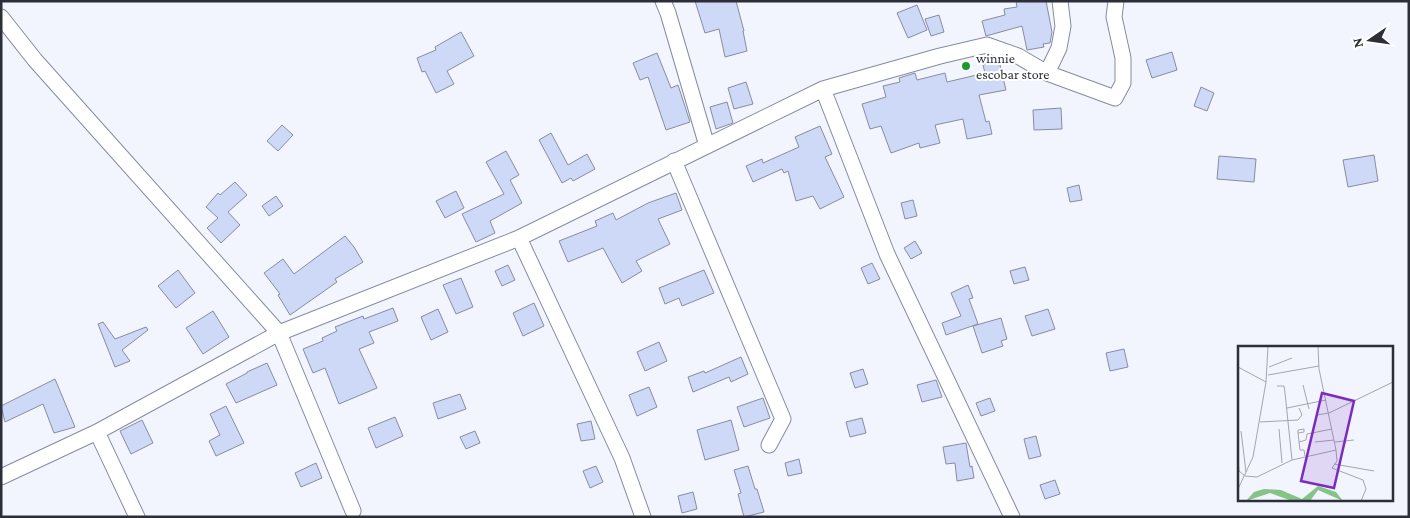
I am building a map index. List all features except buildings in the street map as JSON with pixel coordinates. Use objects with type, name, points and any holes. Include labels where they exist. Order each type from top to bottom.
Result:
[{"type":"street","points":[[663,1],[707,146]]},
{"type":"street","points":[[1047,73],[1059,48],[1063,26],[1060,1]]},
{"type":"street","points":[[1,477],[97,432],[280,333],[518,238],[823,89],[940,56],[987,46],[1018,56],[1047,73],[1115,98],[1122,83],[1123,58],[1114,17],[1116,1]]},
{"type":"street","points":[[1,17],[35,60],[280,333],[353,511]]},
{"type":"street","points":[[823,89],[888,254],[1012,517]]},
{"type":"street","points":[[674,161],[783,419],[769,445]]},
{"type":"street","points":[[518,238],[622,458],[643,517]]},
{"type":"street","points":[[97,432],[137,517]]},
{"type":"place","name":"winnie escobar store","points":[[966,66]]}]
